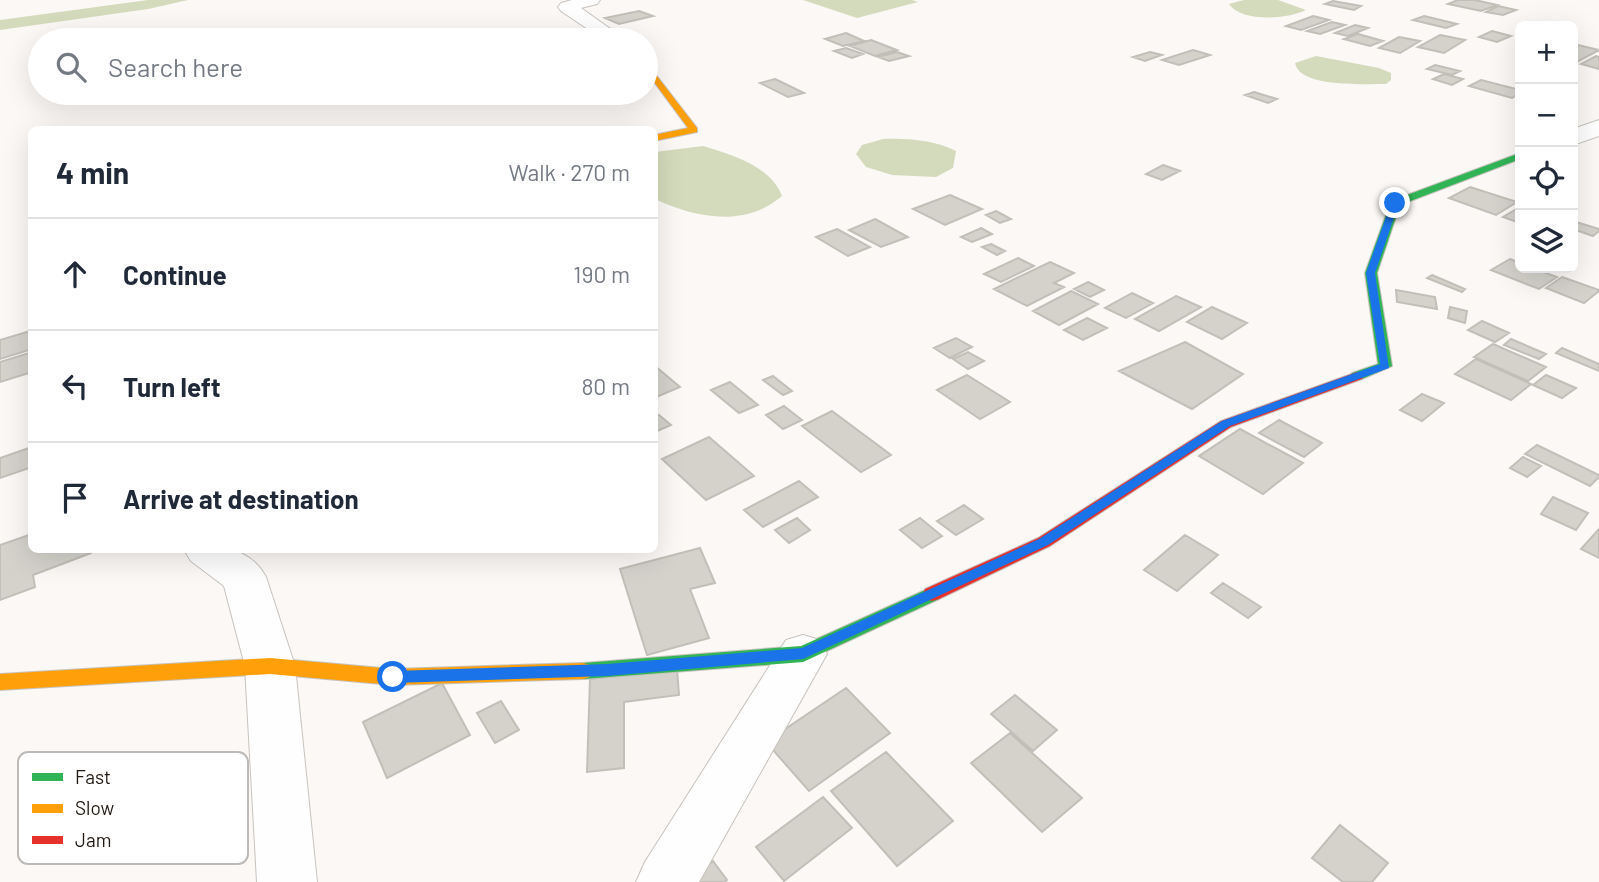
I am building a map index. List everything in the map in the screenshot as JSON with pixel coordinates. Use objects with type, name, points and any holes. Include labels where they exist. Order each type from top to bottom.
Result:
[{"type":"street","points":[[591,0],[566,7],[598,28]]},
{"type":"street","points":[[658,81],[694,130],[658,137]]},
{"type":"street","points":[[1578,136],[1599,127]]},
{"type":"street","points":[[0,682],[270,666],[393,677],[607,670],[803,653],[1044,542],[1226,424],[1385,366],[1371,273],[1395,203],[1515,158]]},
{"type":"street","points":[[210,553],[244,577],[270,666],[286,882]]},
{"type":"street","points":[[667,882],[803,653]]},
{"type":"shaded area","points":[[148,0],[188,0],[148,9],[0,30],[0,20]]},
{"type":"shaded area","points":[[803,0],[912,0],[918,2],[857,18]]},
{"type":"shaded area","points":[[1244,0],[1278,0],[1306,10],[1288,16],[1266,18],[1244,14],[1229,4]]},
{"type":"shaded area","points":[[1316,56],[1379,68],[1391,73],[1391,80],[1386,84],[1335,83],[1308,77],[1299,71],[1295,63]]},
{"type":"shaded area","points":[[883,139],[920,140],[948,147],[956,151],[953,168],[936,177],[892,175],[866,167],[856,154],[862,145]]},
{"type":"shaded area","points":[[703,146],[738,158],[760,169],[777,186],[782,196],[752,213],[736,216],[703,215],[670,206],[658,200],[658,152]]},
{"type":"building","points":[[1458,0],[1475,0],[1497,5],[1481,11],[1448,4]]},
{"type":"building","points":[[1333,1],[1361,6],[1354,10],[1325,4]]},
{"type":"building","points":[[1498,6],[1516,10],[1503,15],[1486,12]]},
{"type":"building","points":[[639,11],[653,16],[619,24],[605,18]]},
{"type":"building","points":[[1313,16],[1329,20],[1301,30],[1286,26]]},
{"type":"building","points":[[1424,16],[1457,24],[1446,28],[1413,20]]},
{"type":"building","points":[[1332,22],[1345,25],[1320,34],[1307,31]]},
{"type":"building","points":[[1355,25],[1368,28],[1348,36],[1335,33]]},
{"type":"building","points":[[1492,31],[1511,36],[1497,42],[1479,37]]},
{"type":"building","points":[[846,33],[864,41],[843,46],[825,39]]},
{"type":"building","points":[[1358,34],[1383,41],[1370,46],[1344,39]]},
{"type":"building","points":[[1440,35],[1465,40],[1444,53],[1418,47]]},
{"type":"building","points":[[1399,37],[1420,41],[1400,53],[1379,48]]},
{"type":"building","points":[[871,40],[897,50],[875,56],[850,46]]},
{"type":"building","points":[[1578,45],[1599,50],[1578,61]]},
{"type":"building","points":[[846,48],[863,54],[852,58],[834,51]]},
{"type":"building","points":[[1193,50],[1210,55],[1179,65],[1162,60]]},
{"type":"building","points":[[897,52],[909,56],[889,61],[878,57]]},
{"type":"building","points":[[1150,52],[1162,55],[1145,61],[1133,57]]},
{"type":"building","points":[[1599,57],[1599,69],[1581,64]]},
{"type":"building","points":[[1435,65],[1460,71],[1452,75],[1427,69]]},
{"type":"building","points":[[1444,74],[1463,79],[1452,85],[1433,79]]},
{"type":"building","points":[[775,79],[804,93],[788,97],[760,83]]},
{"type":"building","points":[[1481,80],[1515,89],[1515,96],[1512,98],[1469,86]]},
{"type":"building","points":[[1254,92],[1277,99],[1268,103],[1245,95]]},
{"type":"building","points":[[1163,165],[1180,171],[1162,180],[1146,174]]},
{"type":"building","points":[[1470,187],[1515,203],[1496,215],[1449,198]]},
{"type":"building","points":[[950,195],[982,209],[945,225],[913,209]]},
{"type":"building","points":[[1515,210],[1515,221],[1503,217]]},
{"type":"building","points":[[996,211],[1011,219],[1000,223],[986,215]]},
{"type":"building","points":[[875,219],[908,237],[881,247],[849,230]]},
{"type":"building","points":[[1578,223],[1599,229],[1593,236],[1578,231]]},
{"type":"building","points":[[981,228],[992,234],[972,242],[961,237]]},
{"type":"building","points":[[837,229],[870,247],[848,256],[816,237]]},
{"type":"building","points":[[991,244],[1005,251],[997,255],[982,247]]},
{"type":"building","points":[[1018,258],[1034,266],[1001,282],[984,274]]},
{"type":"building","points":[[1510,259],[1515,261],[1515,273],[1546,273],[1557,277],[1539,289],[1491,270]]},
{"type":"building","points":[[1050,262],[1074,273],[1054,283],[1064,287],[1027,306],[994,289]]},
{"type":"building","points":[[1432,275],[1465,289],[1462,292],[1427,278]]},
{"type":"building","points":[[1562,277],[1599,291],[1584,303],[1546,288]]},
{"type":"building","points":[[1088,282],[1104,290],[1090,297],[1074,289]]},
{"type":"building","points":[[1396,290],[1435,297],[1437,309],[1397,302]]},
{"type":"building","points":[[1071,291],[1098,304],[1059,325],[1033,311]]},
{"type":"building","points":[[1132,293],[1153,303],[1126,318],[1105,308]]},
{"type":"building","points":[[1176,296],[1201,307],[1159,331],[1135,319]]},
{"type":"building","points":[[1212,307],[1247,323],[1222,339],[1187,322]]},
{"type":"building","points":[[1450,307],[1467,311],[1465,323],[1448,318]]},
{"type":"building","points":[[1087,318],[1107,328],[1083,340],[1064,330]]},
{"type":"building","points":[[1482,321],[1509,333],[1495,342],[1468,330]]},
{"type":"building","points":[[28,332],[28,350],[0,359],[0,340]]},
{"type":"building","points":[[956,338],[972,347],[950,358],[934,348]]},
{"type":"building","points":[[1511,339],[1546,354],[1539,359],[1504,345]]},
{"type":"building","points":[[1185,342],[1243,374],[1192,409],[1119,371]]},
{"type":"building","points":[[1493,344],[1546,367],[1528,381],[1474,357]]},
{"type":"building","points":[[1562,348],[1599,364],[1599,371],[1556,353]]},
{"type":"building","points":[[968,352],[984,361],[968,369],[953,359]]},
{"type":"building","points":[[28,353],[28,373],[0,382],[0,362]]},
{"type":"building","points":[[1476,359],[1531,384],[1511,400],[1455,374]]},
{"type":"building","points":[[658,369],[680,387],[658,396]]},
{"type":"building","points":[[967,375],[1010,402],[980,419],[937,390]]},
{"type":"building","points":[[1546,375],[1576,388],[1562,398],[1533,385]]},
{"type":"building","points":[[773,376],[792,391],[783,395],[763,380]]},
{"type":"building","points":[[730,382],[758,405],[739,413],[711,390]]},
{"type":"building","points":[[1422,394],[1444,403],[1422,421],[1400,410]]},
{"type":"building","points":[[784,406],[802,420],[783,429],[766,415]]},
{"type":"building","points":[[832,411],[891,455],[861,472],[802,426]]},
{"type":"building","points":[[659,415],[671,425],[658,431]]},
{"type":"building","points":[[1279,420],[1322,443],[1304,457],[1259,433]]},
{"type":"building","points":[[1240,429],[1303,463],[1263,494],[1199,456]]},
{"type":"building","points":[[709,437],[754,476],[706,500],[662,459]]},
{"type":"building","points":[[1537,445],[1599,477],[1590,486],[1525,454]]},
{"type":"building","points":[[28,448],[28,468],[0,478],[0,458]]},
{"type":"building","points":[[1523,457],[1541,466],[1527,477],[1510,468]]},
{"type":"building","points":[[799,481],[818,497],[763,527],[744,510]]},
{"type":"building","points":[[1553,497],[1588,513],[1576,530],[1541,514]]},
{"type":"building","points":[[964,505],[983,519],[956,535],[937,521]]},
{"type":"building","points":[[797,518],[810,530],[789,543],[775,530]]},
{"type":"building","points":[[920,518],[942,536],[922,548],[900,530]]},
{"type":"building","points":[[1599,529],[1599,558],[1581,549]]},
{"type":"building","points":[[28,535],[28,553],[91,553],[33,575],[35,587],[0,600],[0,545]]},
{"type":"building","points":[[1185,535],[1218,555],[1177,591],[1144,570]]},
{"type":"building","points":[[700,548],[715,583],[690,589],[709,638],[647,655],[620,569]]},
{"type":"building","points":[[1223,583],[1261,607],[1248,618],[1211,593]]},
{"type":"building","points":[[677,669],[679,695],[624,702],[624,768],[587,772],[590,679]]},
{"type":"building","points":[[442,683],[470,735],[387,778],[363,722]]},
{"type":"building","points":[[846,688],[890,733],[809,791],[766,742]]},
{"type":"building","points":[[1015,695],[1057,730],[1033,751],[991,714]]},
{"type":"building","points":[[501,701],[519,730],[495,743],[477,713]]},
{"type":"building","points":[[1010,733],[1082,798],[1042,832],[971,763]]},
{"type":"building","points":[[886,752],[953,821],[897,866],[831,791]]},
{"type":"building","points":[[823,797],[852,828],[784,881],[756,847]]},
{"type":"building","points":[[1340,825],[1388,863],[1372,882],[1343,882],[1312,858]]},
{"type":"building","points":[[713,861],[727,880],[683,882]]},
{"type":"traffic: fast","points":[[1357,376],[1385,366],[1371,273],[1395,203],[1515,158]]},
{"type":"traffic: fast","points":[[583,671],[803,654],[932,594]]},
{"type":"traffic: slow","points":[[658,81],[694,130],[658,137]]},
{"type":"traffic: slow","points":[[0,682],[270,666],[393,677],[583,671]]},
{"type":"traffic: jam","points":[[932,594],[1044,542],[1226,424],[1357,376]]},
{"type":"route","points":[[393,677],[607,670],[803,653],[1044,542],[1226,424],[1385,366],[1371,273],[1395,203]]}]
